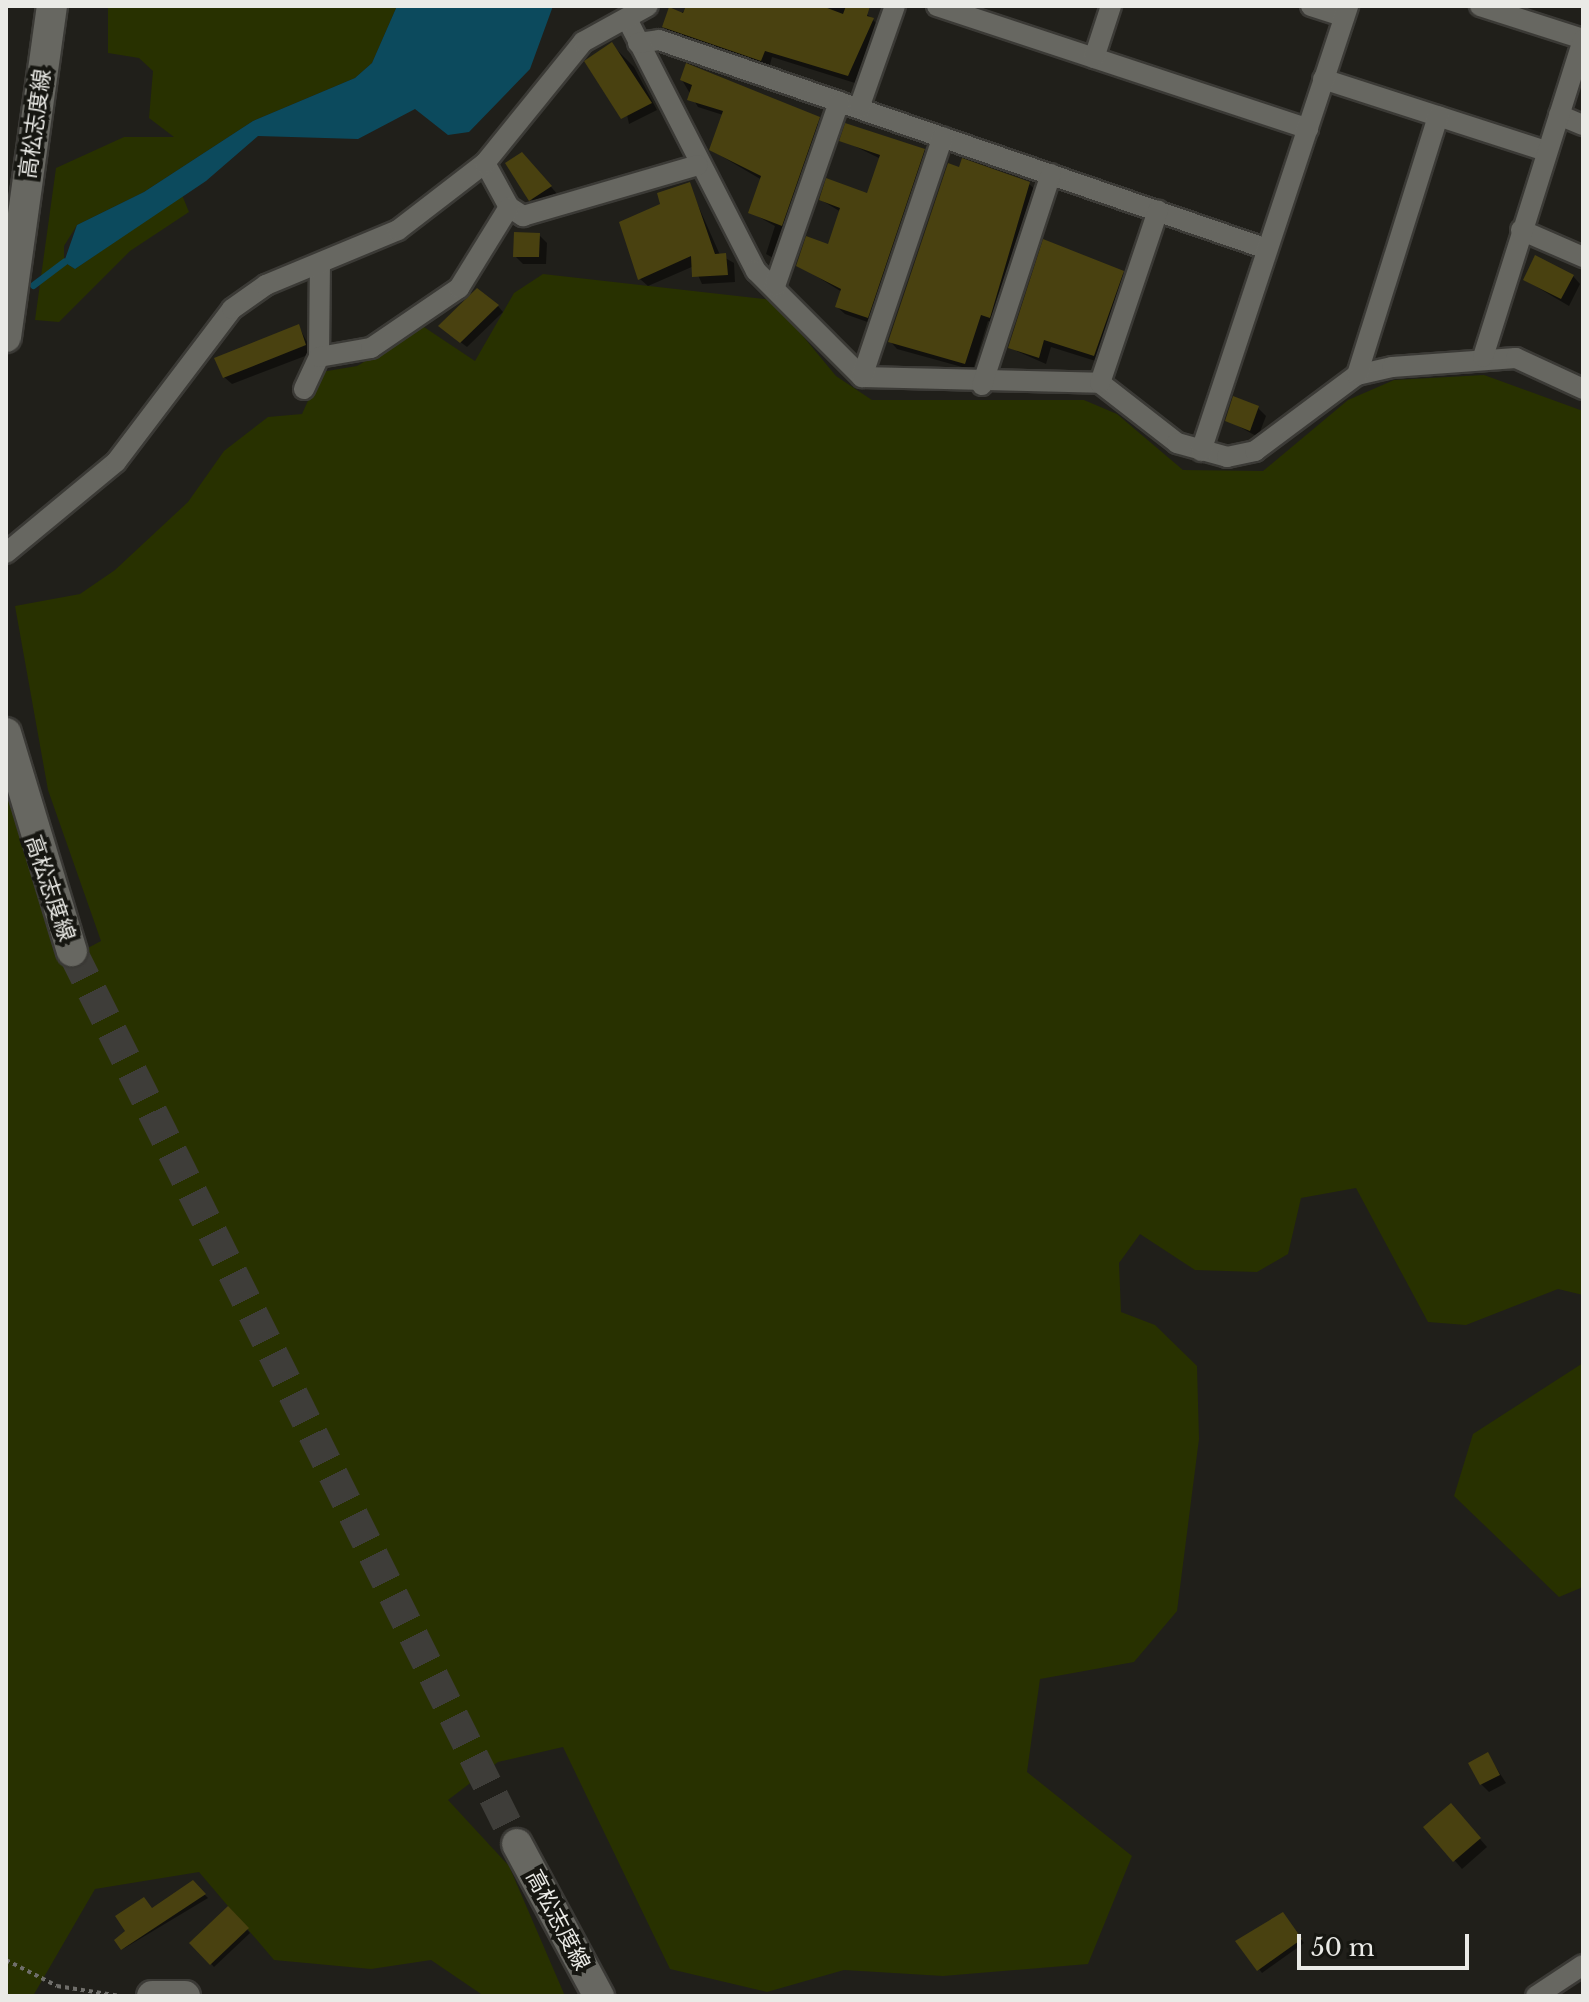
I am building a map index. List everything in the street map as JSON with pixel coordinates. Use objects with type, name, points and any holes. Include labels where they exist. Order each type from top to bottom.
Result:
[{"type":"main road","name":"高松志度線","points":[[6,337],[52,6]]},
{"type":"main road","name":"高松志度線","points":[[6,733],[72,951]]},
{"type":"main road","name":"高松志度線","points":[[517,1844],[599,1996]]},
{"type":"main road","points":[[152,1996],[185,1996]]},
{"type":"street","points":[[6,553],[116,462],[232,309],[266,285],[398,230],[485,163],[583,42],[648,6]]},
{"type":"street","points":[[859,108],[895,6]]},
{"type":"street","points":[[937,6],[1308,129]]},
{"type":"street","points":[[1094,58],[1111,6]]},
{"type":"street","points":[[1201,451],[1346,11],[1311,6]]},
{"type":"street","points":[[1480,6],[1583,39],[1483,357]]},
{"type":"street","points":[[627,19],[698,165],[756,271],[775,286],[862,377],[982,385],[1100,383],[1177,443],[1227,457],[1255,451],[1357,375],[1483,357],[1516,358],[1583,389]]},
{"type":"street","points":[[638,43],[659,40],[1267,249]]},
{"type":"street","points":[[1323,79],[1546,151]]},
{"type":"street","points":[[775,286],[839,102]]},
{"type":"street","points":[[1559,115],[1583,125]]},
{"type":"street","points":[[1357,375],[1438,116]]},
{"type":"street","points":[[862,377],[943,137]]},
{"type":"street","points":[[485,163],[509,207],[542,216],[698,165]]},
{"type":"street","points":[[982,385],[1051,174]]},
{"type":"street","points":[[319,357],[371,348],[459,288],[509,207]]},
{"type":"street","points":[[1100,383],[1158,211]]},
{"type":"street","points":[[1521,230],[1583,257]]},
{"type":"street","points":[[304,389],[319,357],[320,264]]},
{"type":"street","points":[[1536,1996],[1583,1965]]},
{"type":"path","points":[[6,1960],[57,1986],[120,1996]]},
{"type":"green space","points":[[108,6],[397,6],[372,63],[355,78],[253,121],[144,192],[77,225],[64,246],[64,262],[75,269],[182,195],[189,212],[130,251],[59,322],[35,320],[56,168],[124,137],[174,137],[149,118],[153,71],[139,58],[108,53]]},
{"type":"green space","points":[[543,274],[773,300],[836,376],[872,400],[1084,400],[1117,414],[1183,470],[1263,471],[1348,400],[1394,380],[1484,375],[1583,411],[1583,1295],[1558,1289],[1466,1325],[1428,1322],[1356,1188],[1301,1198],[1288,1254],[1257,1272],[1195,1270],[1140,1234],[1119,1263],[1121,1312],[1155,1325],[1197,1366],[1199,1439],[1177,1611],[1134,1662],[1040,1679],[1027,1772],[1132,1856],[1088,1964],[943,1976],[844,1970],[767,1992],[670,1969],[563,1747],[498,1762],[448,1800],[509,1866],[565,1996],[484,1996],[431,1960],[371,1969],[274,1960],[199,1872],[95,1889],[33,1996],[6,1996],[6,776],[67,959],[101,941],[48,790],[15,606],[80,594],[115,570],[188,502],[224,451],[268,417],[302,414],[321,372],[357,366],[424,327],[475,361],[514,293]]},
{"type":"green space","points":[[1583,1363],[1583,1587],[1559,1597],[1454,1496],[1473,1434]]},
{"type":"water","points":[[397,6],[553,6],[530,69],[469,132],[448,135],[415,109],[358,139],[258,136],[206,181],[75,269],[64,262],[77,225],[144,192],[253,121],[355,78],[372,63]]},
{"type":"building","points":[[686,6],[822,6],[843,14],[846,6],[870,6],[867,16],[874,18],[848,76],[765,51],[761,61],[662,27],[669,7],[683,13]]},
{"type":"building","points":[[612,42],[652,103],[621,119],[584,61]]},
{"type":"building","points":[[686,63],[820,117],[782,226],[748,213],[761,176],[709,150],[723,111],[687,100],[692,85],[680,80]]},
{"type":"building","points":[[845,123],[925,149],[868,318],[835,307],[841,289],[796,266],[806,236],[828,244],[840,208],[819,200],[826,178],[867,193],[880,155],[839,141]]},
{"type":"building","points":[[522,152],[552,186],[529,201],[505,163]]},
{"type":"building","points":[[962,158],[1030,182],[990,318],[981,315],[965,364],[888,342],[948,163],[959,167]]},
{"type":"building","points":[[690,182],[715,254],[726,253],[728,275],[692,277],[691,256],[638,280],[619,222],[660,204],[657,193]]},
{"type":"building","points":[[514,232],[540,233],[539,257],[513,257]]},
{"type":"building","points":[[1043,239],[1124,271],[1094,356],[1044,340],[1039,358],[1008,348]]},
{"type":"building","points":[[1535,255],[1574,275],[1561,299],[1523,280]]},
{"type":"building","points":[[477,288],[499,305],[460,343],[438,326]]},
{"type":"building","points":[[299,324],[306,345],[223,378],[214,358]]},
{"type":"building","points":[[1233,396],[1259,406],[1250,431],[1225,421]]},
{"type":"building","points":[[1488,1752],[1500,1775],[1480,1785],[1468,1763]]},
{"type":"building","points":[[1451,1803],[1481,1838],[1453,1862],[1423,1827]]},
{"type":"building","points":[[193,1880],[206,1894],[121,1950],[114,1940],[125,1931],[115,1916],[144,1897],[152,1908]]},
{"type":"building","points":[[228,1906],[249,1928],[210,1965],[189,1943]]},
{"type":"building","points":[[1283,1912],[1302,1939],[1257,1971],[1235,1941]]},
{"type":"waterway","points":[[33,285],[64,262]]},
{"type":"tunnel","points":[[72,951],[517,1844]]}]
